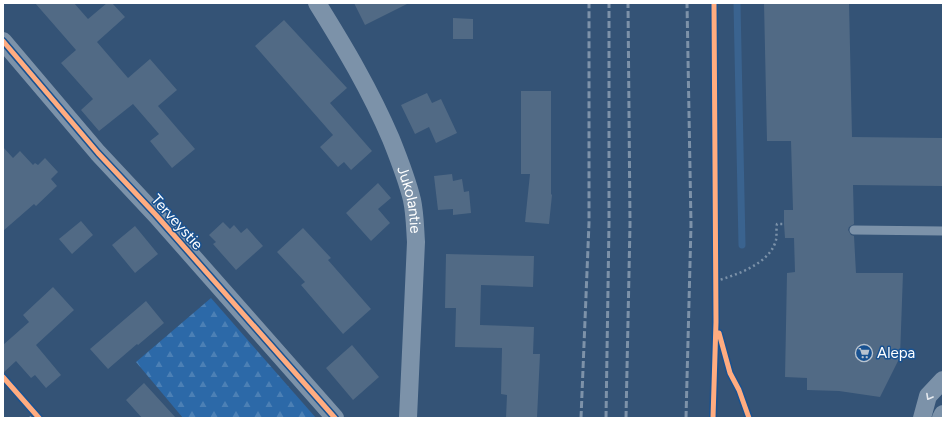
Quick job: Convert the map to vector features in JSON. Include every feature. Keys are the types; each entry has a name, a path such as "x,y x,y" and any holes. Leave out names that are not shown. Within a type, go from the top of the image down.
{"street":[{"name":"Jukolantie","path":"317,3 346,49 376,105 400,160 412,200 416,242 408,418"},
{"name":"Terveystie","path":"3,41 98,153 156,215 335,418"},
{"path":"922,418 928,396 943,380"},
{"path":"942,418 943,414"}],"lane":[{"path":"854,230 943,231"}],"path":[{"path":"716,281 753,267 769,253 776,241 776,224 784,224"},
{"path":"716,273 716,288"},
{"path":"31,408 39,418"},
{"path":"30,418 35,413"}],"green space":[{"path":"211,298 316,418 183,418 136,362"}],"building":[{"path":"35,3 74,3 88,19 107,3 112,3 125,17 97,42 128,78 150,59 177,90 158,106 195,149 172,168 150,141 159,134 133,104 99,131 81,110 93,99 61,63 76,50"},
{"path":"354,3 409,3 365,25"},
{"path":"764,3 849,3 852,137 943,138 943,186 853,185 854,224 849,227 848,230 851,235 854,236 856,273 903,273 900,357 880,397 839,391 807,390 807,378 785,377 787,273 795,272 794,238 785,238 784,224 784,210 793,210 791,141 767,141"},
{"path":"453,18 473,19 473,39 453,39"},
{"path":"284,20 347,88 330,103 372,151 351,170 344,162 338,167 320,147 333,135 255,46"},
{"path":"521,91 551,91 552,195 549,224 525,222 530,174 521,174"},
{"path":"427,93 432,103 441,99 457,133 436,143 429,127 415,134 401,105"},
{"path":"3,147 13,158 20,151 33,165 35,163 38,165 45,158 58,172 51,179 57,186 36,206 34,204 3,231"},
{"path":"452,174 453,181 462,179 464,192 469,191 471,213 453,215 453,209 438,210 434,176"},
{"path":"378,183 391,198 378,209 390,223 371,241 346,213"},
{"path":"81,221 93,235 72,254 59,239"},
{"path":"223,222 230,229 234,225 241,233 247,228 263,246 236,270 213,244 216,242 209,235"},
{"path":"135,226 158,254 135,273 112,245"},
{"path":"303,228 331,258 328,260 371,309 343,334 301,285 305,282 277,252"},
{"path":"446,254 534,256 533,287 481,285 480,325 534,327 533,354 540,354 537,418 506,418 507,395 501,394 502,348 455,347 456,308 445,308"},
{"path":"53,287 74,310 36,345 61,375 46,388 35,375 31,378 16,361 3,373 3,345 29,322 23,315"},
{"path":"146,301 164,323 108,369 90,349"},
{"path":"352,345 379,377 353,400 326,368"},
{"path":"144,383 176,418 142,418 126,400"}],"waterway":[{"path":"737,3 742,245"}],"railway":[{"path":"581,418 589,223 589,3"},
{"path":"606,418 609,223 609,3"},
{"path":"626,418 630,224 628,3"},
{"path":"686,418 691,225 687,3"}],"cycle path":[{"path":"713,418 716,322 714,3"},
{"path":"3,41 98,153 156,215 335,418"},
{"path":"719,333 730,373 739,390 749,418"},
{"path":"3,377 39,418"}],"place":[{"name":"Alepa","path":"864,353"}]}
